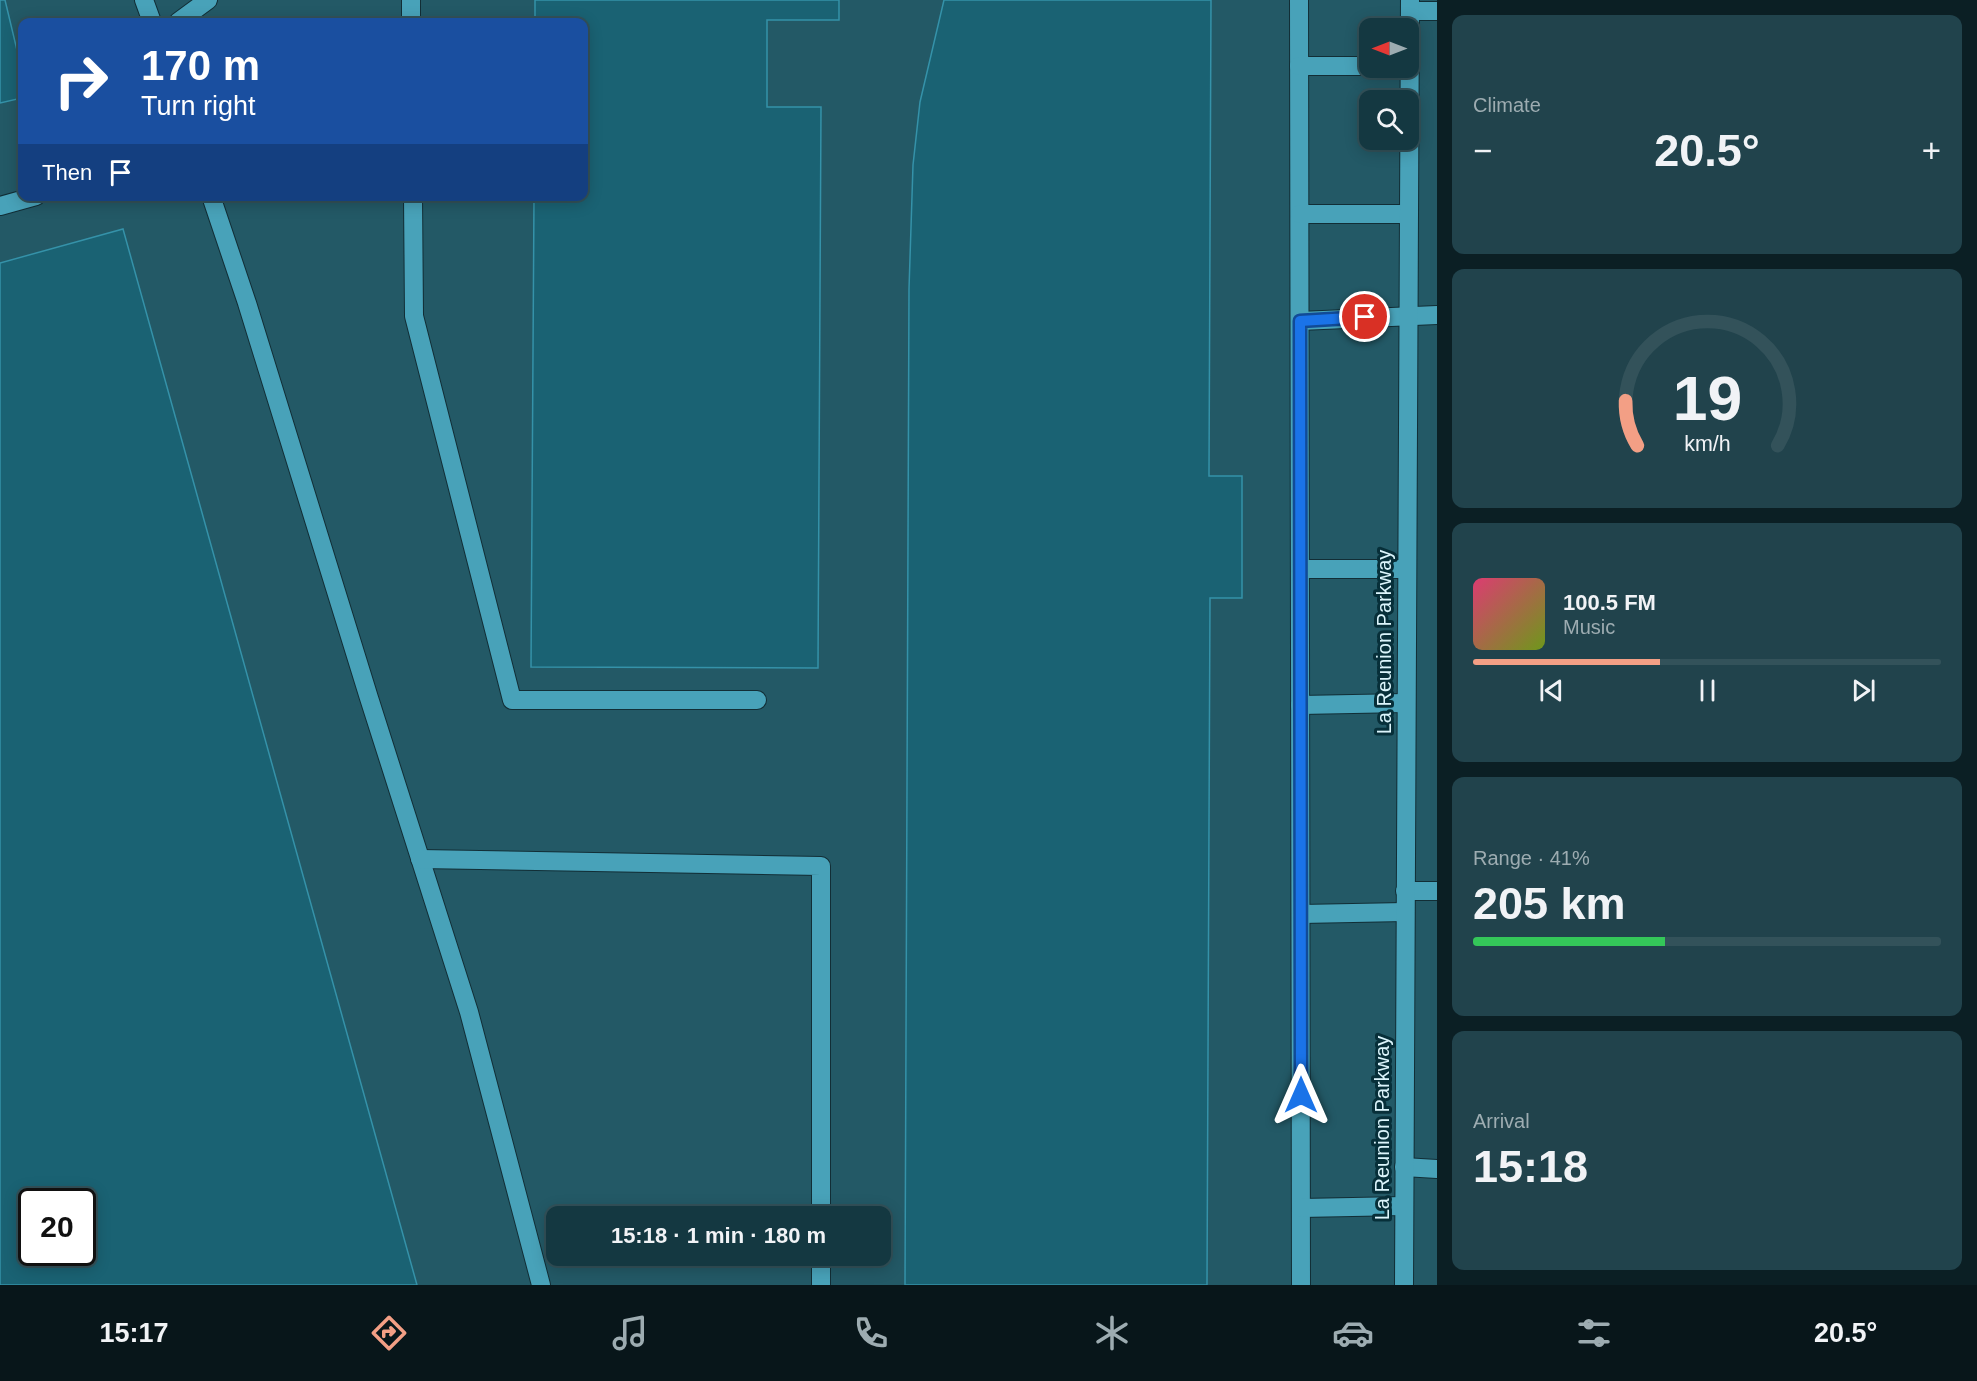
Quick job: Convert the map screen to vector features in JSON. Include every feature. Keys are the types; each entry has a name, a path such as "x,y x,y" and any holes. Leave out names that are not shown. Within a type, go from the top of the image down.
{"street":[{"path":"144,0 151,18"},
{"path":"183,18 208,0"},
{"path":"411,0 411,18"},
{"path":"1299,0 1301,1285"},
{"path":"1410,5 1437,11"},
{"path":"1299,66 1359,66"},
{"name":"La Reunion Parkway","path":"1404,1285 1409,78"},
{"path":"0,206 18,201"},
{"path":"213,201 247,303 469,1012 541,1285"},
{"path":"413,201 414,316 512,700 757,700"},
{"path":"1300,214 1409,214"},
{"path":"1300,321 1437,315"},
{"path":"1300,569 1407,569"},
{"path":"1300,705 1406,703"},
{"path":"420,859 821,866 821,1206"},
{"path":"1406,891 1437,891"},
{"path":"1301,914 1406,912"},
{"path":"1404,1167 1437,1169"},
{"path":"1301,1208 1404,1206"},
{"path":"820,1285 821,1266"}],"shaded area":[{"path":"0,0 1437,0 1437,1285 0,1285"}],"building":[{"path":"0,0 5,0 18,54 18,99 0,103"},
{"path":"535,0 839,0 839,20 767,20 767,107 821,107 818,668 531,667 534,201 588,201 588,18 535,18"},
{"path":"944,0 1211,0 1209,476 1242,476 1242,598 1210,598 1207,1285 905,1285 909,289 913,165 920,102"},
{"path":"123,229 417,1285 0,1285 0,263"}],"route":[{"path":"1301,1095 1300,321 1365,317"}]}
